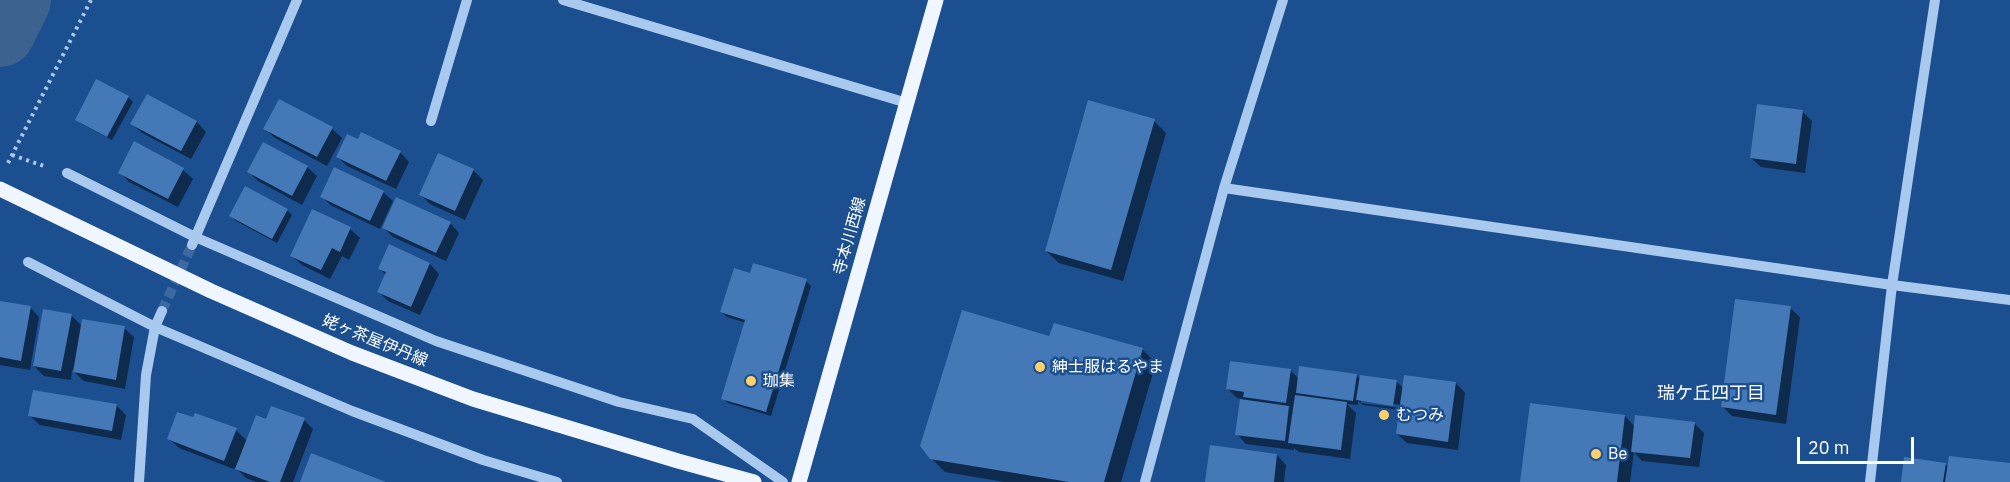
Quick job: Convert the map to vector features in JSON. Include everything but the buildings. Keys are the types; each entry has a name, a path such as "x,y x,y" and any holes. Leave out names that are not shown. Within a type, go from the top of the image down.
{"main road":[{"name":"寺本川西線","path":"799,482 936,0"},
{"name":"姥ヶ茶屋伊丹線","path":"0,189 211,291 352,353 473,399 754,482"}],"street":[{"path":"193,241 297,0"},
{"path":"431,121 467,0"},
{"path":"563,0 907,103"},
{"path":"1145,482 1224,188 1283,0"},
{"path":"1870,482 1892,285 1935,0"},
{"path":"67,173 193,241 436,341 619,402 693,418 783,482"},
{"path":"1224,188 2010,300"},
{"path":"28,262 155,327 352,411 483,460 557,482"},
{"path":"139,482 146,375 155,327 162,311"}],"path":[{"path":"4,172 91,0"},
{"path":"12,155 67,173"}],"waterway":[{"path":"0,32 16,0"}],"tunnel":[{"path":"162,311 192,245"}],"place":[{"name":"紳士服はるやま","path":"1040,367"},
{"name":"珈集","path":"751,381"},
{"name":"むつみ","path":"1384,415"},
{"name":"Be","path":"1596,454"}],"district":[{"name":"瑞ケ丘四丁目","path":"1711,394"}]}
